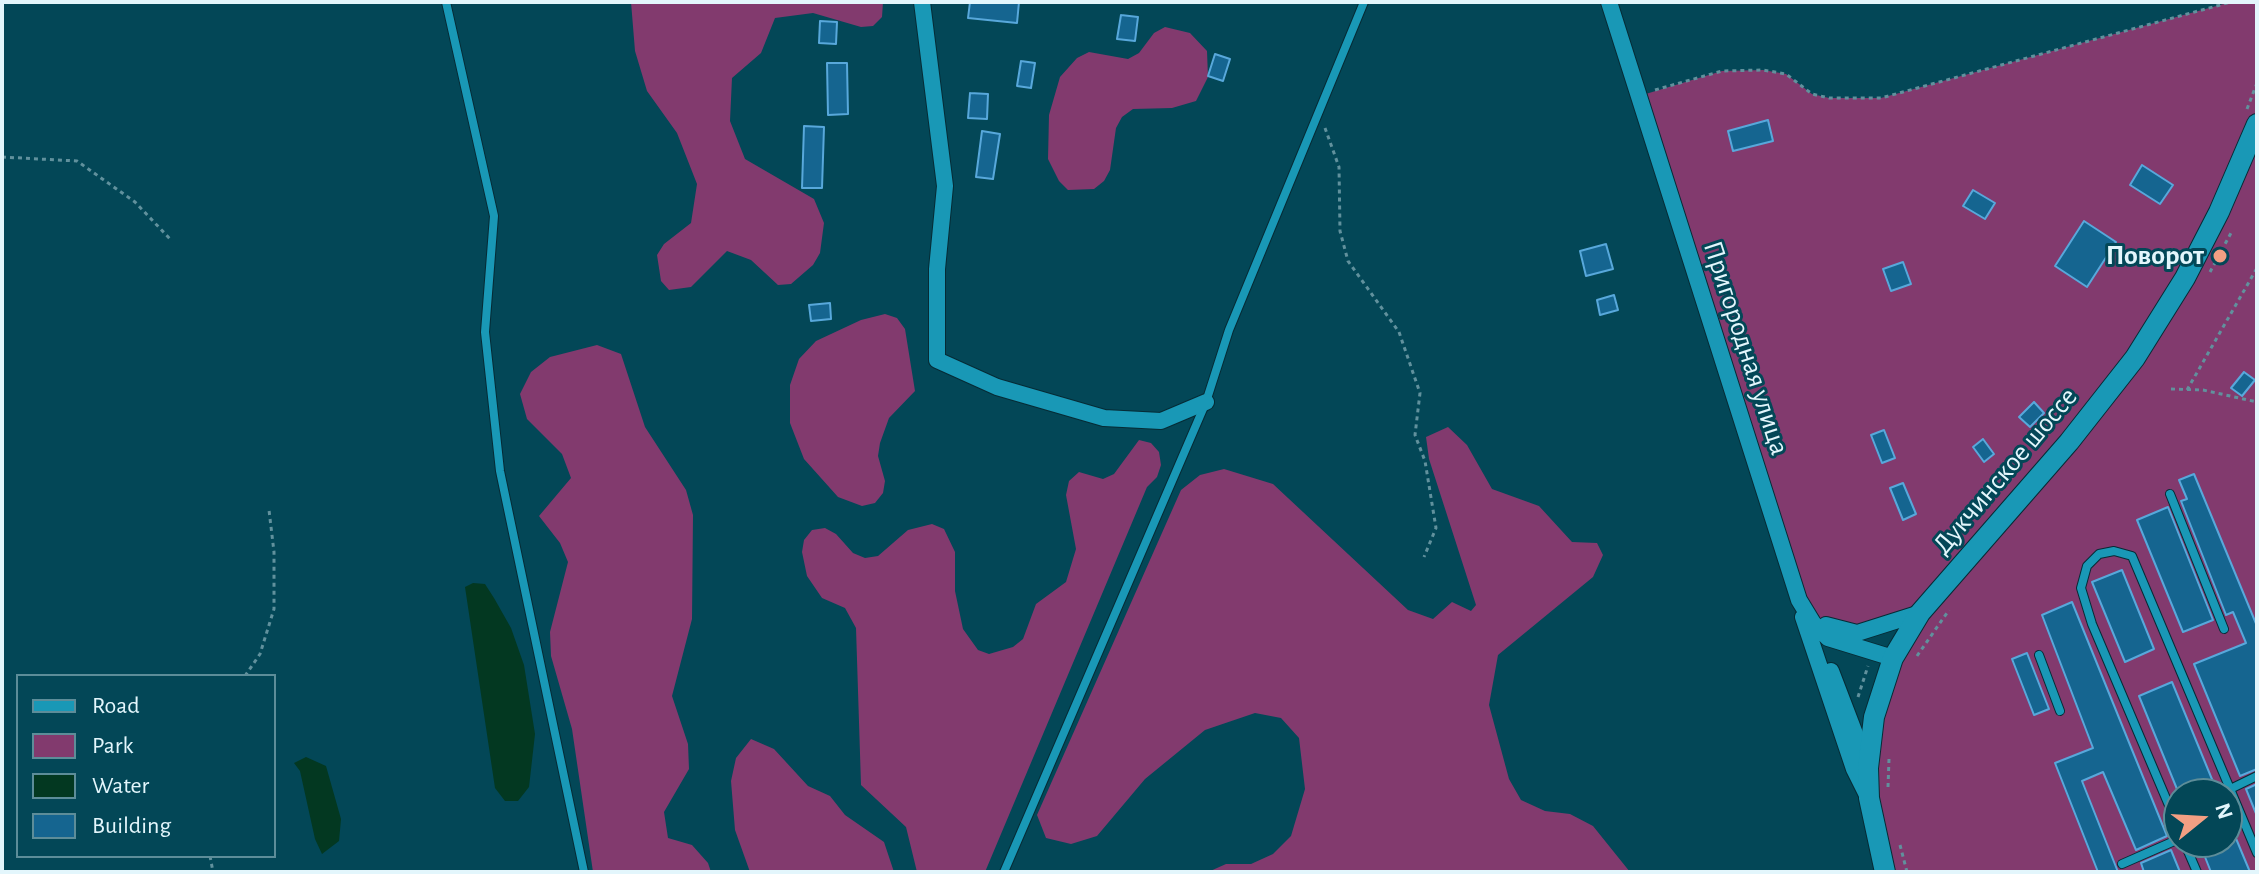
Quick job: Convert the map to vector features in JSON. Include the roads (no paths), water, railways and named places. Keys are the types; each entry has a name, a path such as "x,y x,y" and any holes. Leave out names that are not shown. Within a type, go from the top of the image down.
{"street":[{"path":"922,2 945,186 937,269 937,360 997,387 1104,418 1161,421 1206,402"},
{"name":"Пригородная улица","path":"1609,2 1799,600 1813,623 1828,638 1901,662"},
{"name":"Дукчинское шоссе","path":"1885,872 1879,797 1868,768 1874,717 1901,662 1920,613 2069,442 2135,358 2199,251 2257,124"},
{"path":"1799,600 1826,625 1845,633 1872,631 1920,613"},
{"path":"1799,600 1868,768"},
{"path":"1799,600 1854,769 1879,797"}],"lane":[{"path":"446,2 494,216 485,332 500,471 584,872"},
{"path":"1004,872 1206,402 1229,330 1364,2"},
{"path":"2170,494 2224,629"},
{"path":"2163,790 2092,624 2081,588 2087,566 2099,554 2114,551 2132,556 2226,778"},
{"path":"2039,655 2060,711"},
{"path":"2243,819 2257,853"},
{"path":"2122,864 2163,846"}],"water":[{"path":"473,583 485,584 494,598 511,628 524,665 535,734 529,787 518,801 505,801 495,788 465,587"},
{"path":"306,757 326,766 341,819 339,841 322,854 315,839 300,771 294,763"}],"place":[{"name":"Поворот","path":"2220,256"}]}
